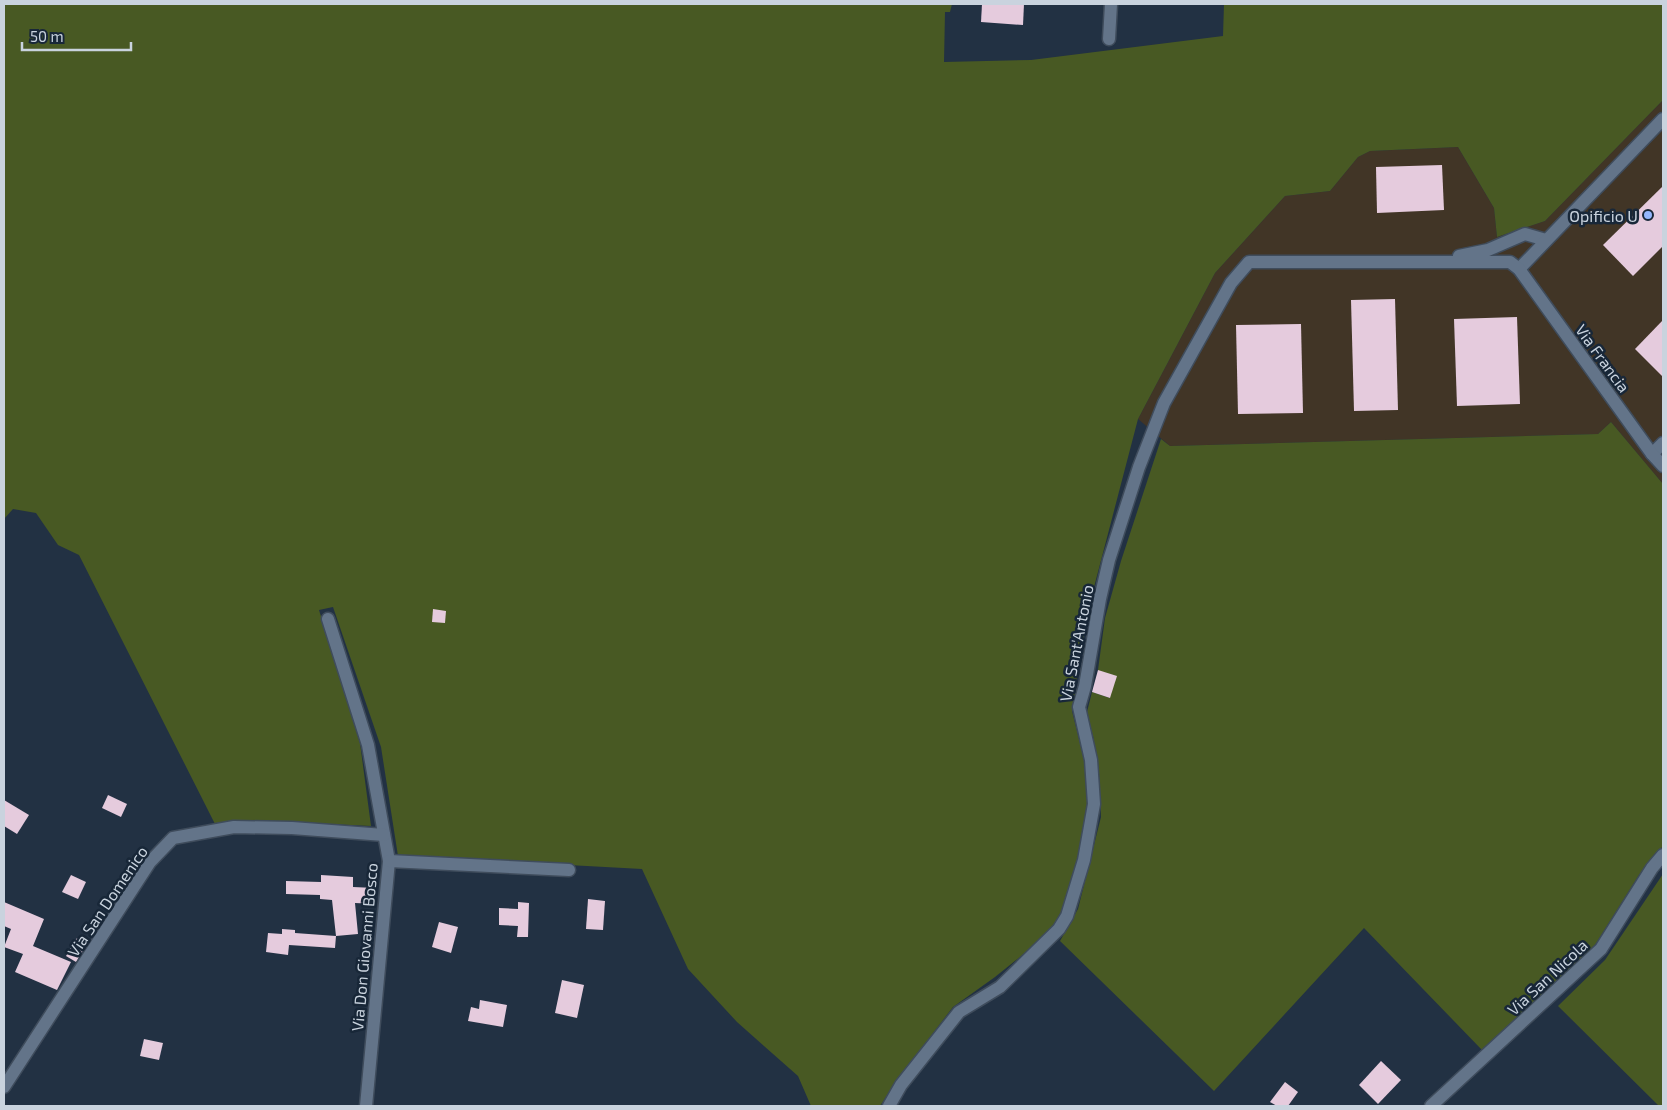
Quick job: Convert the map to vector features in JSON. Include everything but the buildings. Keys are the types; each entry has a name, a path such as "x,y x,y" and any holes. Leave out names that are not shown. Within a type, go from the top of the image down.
{"street":[{"path":"1109,39 1111,4"},
{"path":"1439,261 1514,265 1546,240 1663,119"},
{"path":"1439,261 1488,250 1525,234 1546,240"},
{"path":"1506,241 1514,265"},
{"name":"Via Sant'Antonio","path":"889,1106 901,1085 959,1012 1000,987 1059,929 1067,916 1084,860 1094,804 1091,760 1079,708 1086,686 1100,599 1109,560 1139,467 1164,403 1231,282 1249,262 1439,261"},
{"name":"Via Francia","path":"1514,265 1652,454 1663,466"},
{"path":"1652,454 1663,443"},
{"name":"Via Don Giovanni Bosco","path":"328,619 368,745 389,861 366,1106"},
{"name":"Via San Domenico","path":"4,1087 150,862 172,838 234,827 384,835"},
{"name":"Via San Nicola","path":"1431,1106 1601,949 1652,868 1663,855"},
{"path":"389,861 569,870"}],"shaded area":[{"path":"1663,100 1663,484 1611,422 1598,434 1170,446 1138,419 1215,273 1285,196 1330,191 1358,157 1370,151 1458,147 1494,208 1497,237 1545,221"}],"green space":[{"path":"4,4 952,4 950,12 945,12 944,62 1031,60 1223,36 1224,4 1663,4 1663,100 1545,221 1497,237 1494,208 1458,147 1370,151 1358,157 1330,191 1285,196 1215,273 1138,419 1087,614 1072,711 1087,771 1089,801 1070,898 1055,929 995,977 953,1007 898,1079 880,1106 811,1106 798,1076 737,1022 688,969 642,869 398,856 381,747 333,607 319,610 360,743 371,826 244,820 215,824 79,555 58,545 36,513 13,509 4,519"},
{"path":"1611,422 1663,484 1663,846 1639,875 1595,945 1482,1050 1364,928 1214,1091 1060,941 1078,909 1101,817 1099,772 1093,736 1086,716 1092,692 1110,698 1098,670 1105,618 1121,561 1161,439 1170,446 1598,434"},
{"path":"1663,874 1663,1106 1659,1106 1558,1006 1605,960"}],"place":[{"name":"Opificio U","path":"1648,215"}]}
